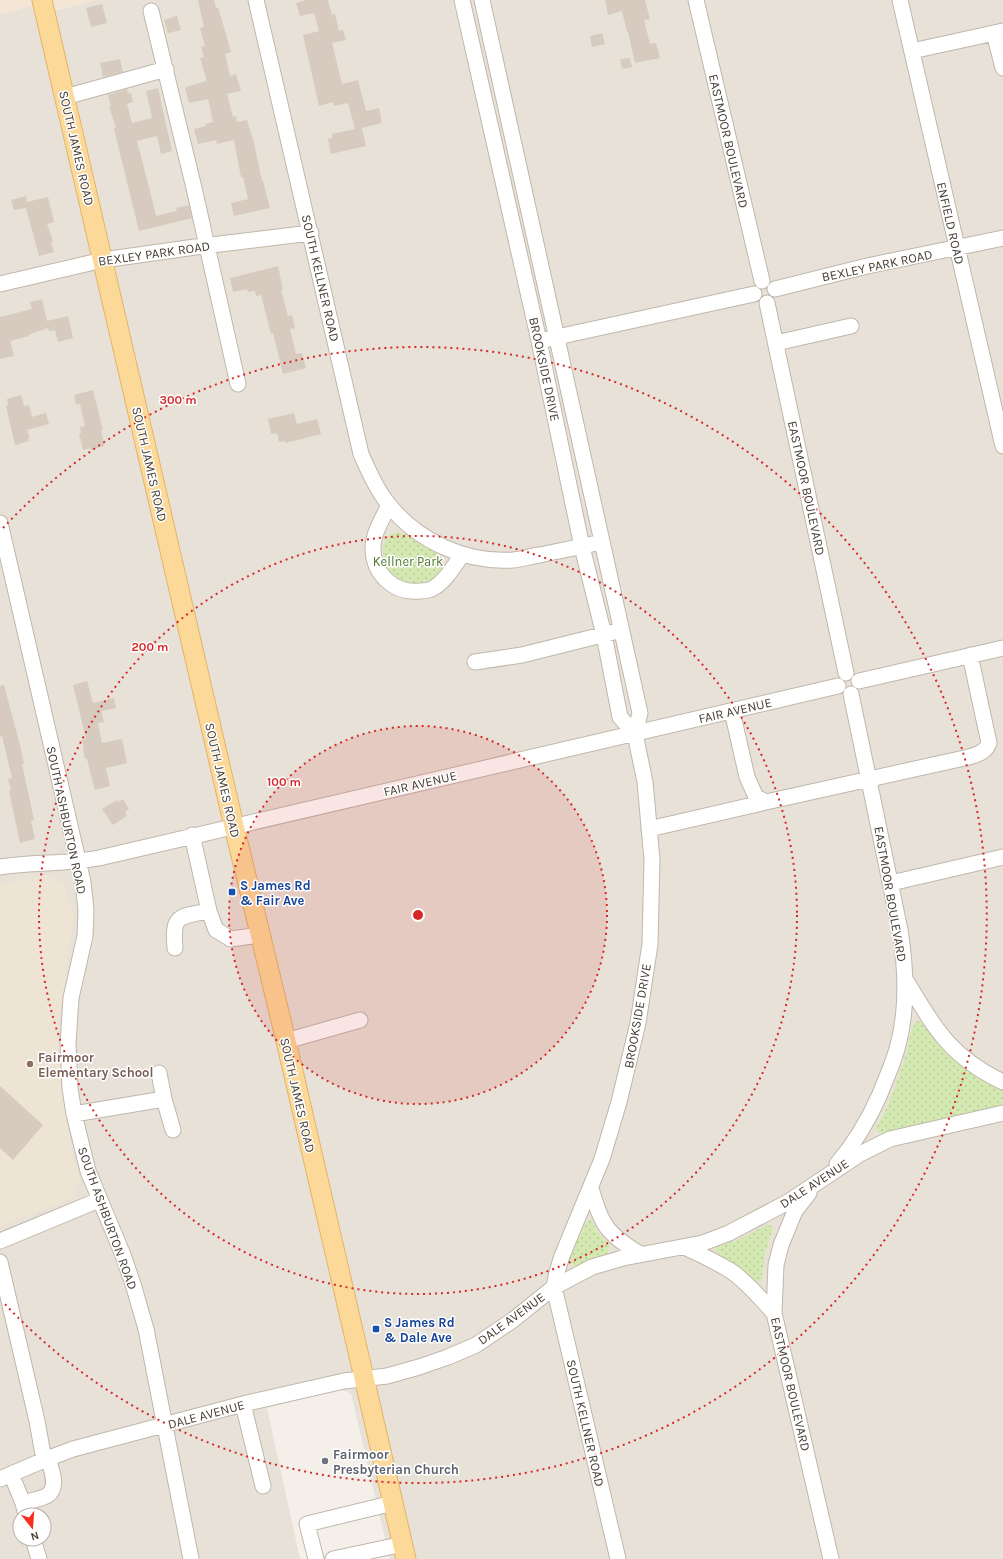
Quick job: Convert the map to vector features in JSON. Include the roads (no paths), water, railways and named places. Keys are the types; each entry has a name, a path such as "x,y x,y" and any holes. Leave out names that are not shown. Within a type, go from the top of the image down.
{"main road":[{"name":"SOUTH JAMES ROAD","path":"42,0 404,1551"}],"street":[{"name":"SOUTH KELLNER ROAD","path":"256,0 361,454 378,489 402,520 423,536 462,555 514,560 602,542"},
{"name":"BROOKSIDE DRIVE","path":"462,0 564,454 582,546 604,634 620,717 635,734"},
{"name":"EASTMOOR BOULEVARD","path":"696,0 762,281"},
{"name":"ENFIELD ROAD","path":"900,0 1003,446"},
{"path":"466,18 483,7"},
{"name":"BROOKSIDE DRIVE","path":"483,7 640,713 635,734 645,782 652,860 650,944 638,1023 619,1102 602,1159 562,1256 554,1287"},
{"path":"151,11 166,69 238,384"},
{"path":"912,51 998,32 1003,68"},
{"path":"65,97 166,69"},
{"path":"498,155 516,152"},
{"name":"BEXLEY PARK ROAD","path":"0,284 103,260 207,245 311,233"},
{"name":"BEXLEY PARK ROAD","path":"776,289 867,266 1003,238"},
{"path":"762,281 770,282 776,289 774,298 767,303 759,301 754,294 756,286 762,281"},
{"path":"539,341 754,294"},
{"name":"EASTMOOR BOULEVARD","path":"767,303 846,673"},
{"path":"776,343 851,326"},
{"path":"564,454 582,451"},
{"path":"389,505 375,535 373,547 375,563 381,575 397,588 414,592 434,587 450,571 462,555"},
{"name":"SOUTH ASHBURTON ROAD","path":"0,523 83,882 86,910 86,936 71,998 68,1043 70,1088 74,1114 88,1171 128,1269 146,1330 190,1559"},
{"path":"475,662 522,654 622,630"},
{"path":"859,681 1003,648"},
{"path":"649,829 980,754 987,749 989,743 970,655"},
{"path":"846,673 855,674 859,681 858,690 851,694 843,693 838,686 839,678 846,673"},
{"name":"FAIR AVENUE","path":"0,867 18,864 78,862 838,686"},
{"name":"EASTMOOR BOULEVARD","path":"831,1559 774,1313 776,1265 781,1245 796,1211 812,1188 838,1163 858,1136 874,1106 892,1066 902,1023 905,979 904,954 891,883 851,694"},
{"path":"732,711 747,777 756,797 766,802"},
{"path":"192,835 209,911 216,930 231,938 260,935"},
{"path":"891,883 1003,857"},
{"path":"175,948 175,923 181,917 209,911"},
{"path":"905,979 931,1022 957,1053 972,1065 1003,1082"},
{"path":"286,1041 360,1020"},
{"path":"159,1073 164,1099 173,1130"},
{"path":"74,1114 164,1099"},
{"name":"DALE AVENUE","path":"5,1477 73,1449 243,1404 344,1381 387,1376 448,1357 476,1345 513,1320 554,1287 592,1267 658,1250 703,1243 735,1230 788,1202 860,1154 890,1139 1003,1113"},
{"path":"591,1188 598,1212 608,1230 620,1242 640,1254"},
{"path":"0,1241 99,1200"},
{"path":"684,1247 706,1257 732,1272 756,1293 774,1313"},
{"path":"0,1262 46,1459 53,1477 52,1487 48,1495 28,1507"},
{"name":"SOUTH KELLNER ROAD","path":"554,1287 618,1559"},
{"path":"243,1404 263,1486"},
{"path":"5,1477 24,1507"},
{"path":"316,1559 307,1524 393,1503"},
{"path":"35,1547 39,1559"},
{"path":"333,1559 404,1551"}],"place":[{"name":"S James Rd & Fair Ave","path":"232,892"},
{"name":"Fairmoor Elementary School","path":"30,1064"},
{"name":"S James Rd & Dale Ave","path":"376,1329"},
{"name":"Fairmoor Presbyterian Church","path":"325,1461"}],"park label":[{"name":"Kellner Park","path":"408,561"}]}
